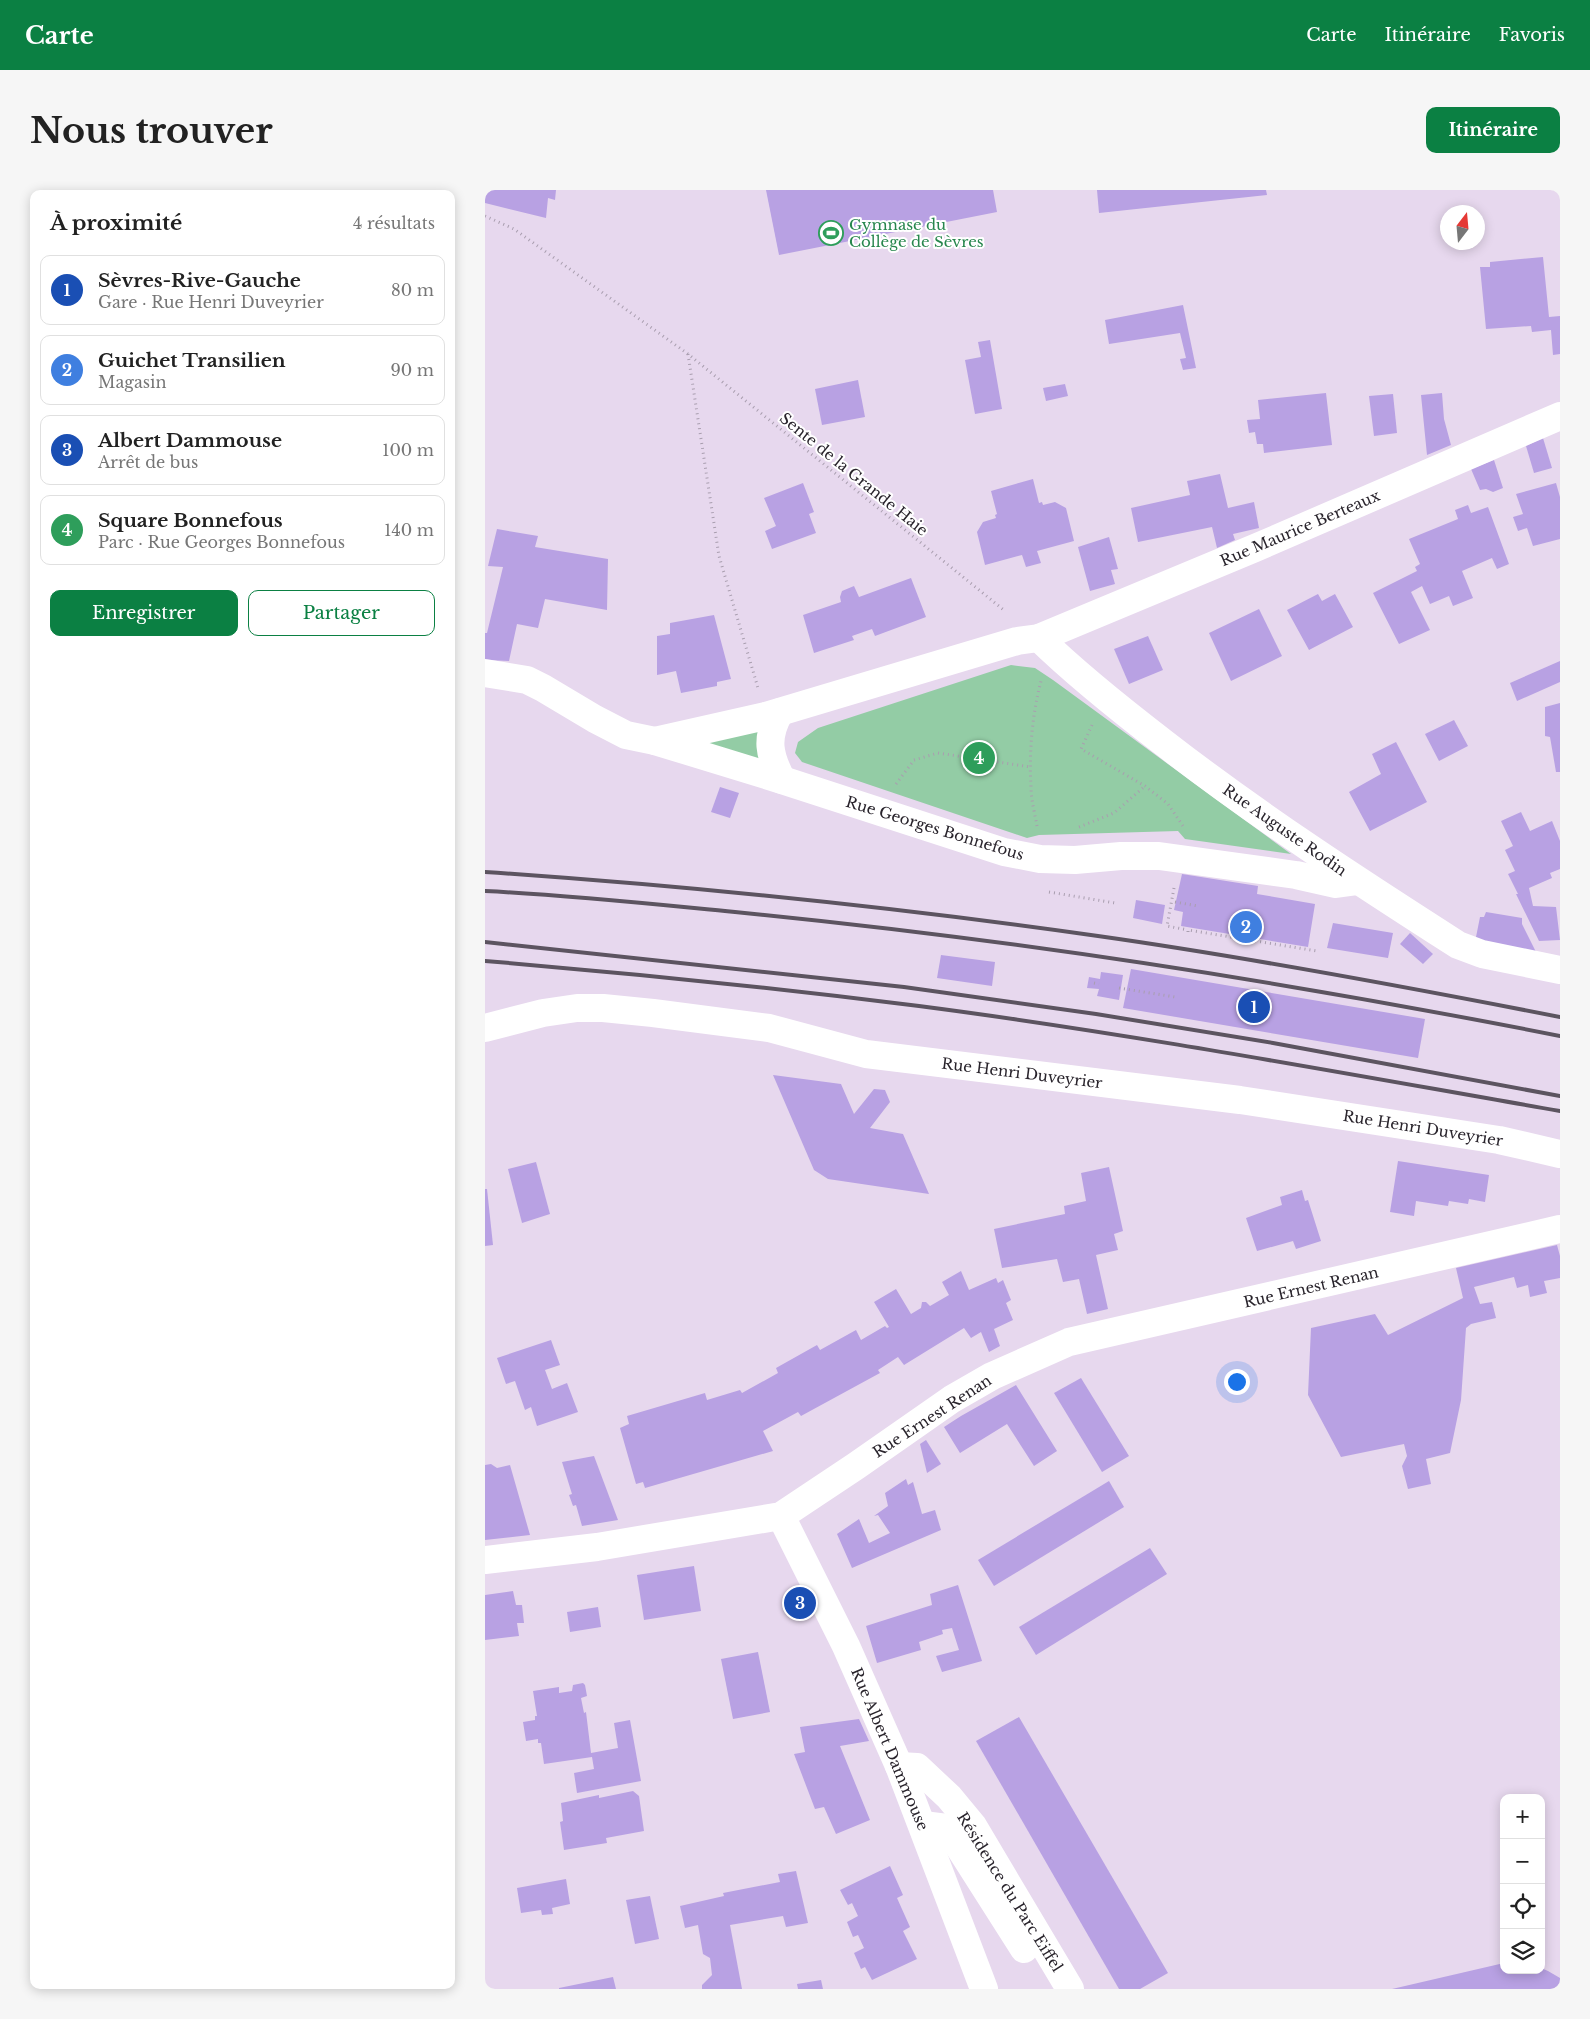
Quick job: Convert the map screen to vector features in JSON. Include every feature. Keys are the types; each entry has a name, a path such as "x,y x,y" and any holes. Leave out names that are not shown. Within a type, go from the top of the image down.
{"street":[{"name":"Rue Maurice Berteaux","path":"1039,638 1255,548 1560,416"},
{"name":"Rue Georges Bonnefous","path":"655,741 773,714 1017,641 1039,638"},
{"name":"Rue Auguste Rodin","path":"1039,638 1104,697 1188,762 1358,881 1458,945 1482,954 1560,970"},
{"name":"Rue Georges Bonnefous","path":"485,673 527,680 626,735 655,741 781,780 1004,852 1040,859 1075,860 1121,856 1159,856 1295,875 1336,884 1358,881"},
{"path":"773,714 773,725 769,741 772,762 781,780"},
{"name":"Rue Henri Duveyrier","path":"485,1028 543,1013 577,1008 603,1008 769,1028 866,1054 1240,1100 1499,1140 1560,1154"},
{"name":"Rue Ernest Renan","path":"485,1560 597,1547 781,1516 952,1399 992,1376 1069,1342 1560,1229"},
{"name":"Rue Albert Dammouse","path":"781,1516 846,1646 899,1766 923,1825 980,1988"},
{"name":"Résidence du Parc Eiffel","path":"899,1766 917,1767 949,1797 973,1826 1070,1989"},
{"name":"Résidence du Parc Eiffel","path":"923,1825 947,1828 1007,1920 1048,1989"}],"path":[{"name":"Sente de la Grande Haie","path":"485,216 514,229 688,354 1007,612"},
{"path":"688,354 719,556 773,714"},
{"path":"1039,689 1035,709 1031,767 1031,789 1039,835"},
{"path":"1094,721 1081,749 1145,786 1168,804 1191,837 1194,861 1192,872 1181,870 1175,876 1167,926 1188,931 1222,934 1317,950 1317,953"},
{"path":"876,810 914,760 938,753 1031,767"},
{"path":"1113,813 1145,786"},
{"path":"1043,892 1115,903"},
{"path":"1175,902 1198,906"},
{"path":"1094,983 1099,984"},
{"path":"1119,988 1175,997"}],"green space":[{"path":"1011,665 1035,668 1053,680 1291,854 1185,839 1178,831 1039,835 1027,838 802,762 795,753 798,742 818,728"},
{"path":"762,729 762,762 700,742"}],"building":[{"path":"485,190 556,190 555,200 548,198 546,218 485,203"},
{"name":"Gymnase du Collège de Sèvres","path":"766,190 993,190 997,212 779,255"},
{"path":"1097,190 1266,190 1267,195 1099,213"},
{"path":"1543,257 1549,317 1560,316 1560,354 1553,355 1551,330 1532,332 1531,326 1486,329 1480,267 1490,267 1490,262"},
{"path":"1183,305 1196,368 1183,370 1180,359 1186,358 1180,333 1109,344 1105,320"},
{"path":"990,340 1002,409 975,414 965,360 981,357 978,342"},
{"path":"858,380 865,417 822,425 815,389"},
{"path":"1065,384 1068,396 1046,401 1043,388"},
{"path":"1326,393 1332,445 1264,453 1263,444 1257,444 1255,432 1249,433 1247,420 1260,419 1258,400"},
{"path":"1442,393 1444,419 1451,445 1427,455 1421,395"},
{"path":"1393,394 1397,433 1374,436 1369,396"},
{"path":"1543,438 1552,468 1534,473 1526,446"},
{"path":"1494,460 1503,488 1493,492 1486,489 1480,490 1471,469"},
{"path":"1220,474 1228,508 1254,502 1259,528 1233,534 1235,540 1217,548 1212,527 1138,542 1131,508 1190,495 1187,481"},
{"path":"1033,479 1039,503 1042,502 1043,505 1055,502 1066,508 1074,541 1037,551 1041,563 1026,567 1022,555 985,565 977,532 983,522 996,518 995,515 997,514 991,491"},
{"path":"803,483 814,512 809,514 816,533 772,549 765,531 776,526 764,498"},
{"path":"1556,483 1560,497 1560,539 1533,546 1527,528 1518,531 1513,517 1523,514 1516,494"},
{"path":"1468,505 1471,513 1488,507 1509,564 1497,569 1492,558 1462,571 1473,598 1453,606 1449,596 1430,604 1422,586 1411,592 1430,630 1399,644 1373,593 1417,571 1415,567 1420,564 1409,539 1458,519 1455,510"},
{"path":"497,529 538,536 535,547 608,559 607,610 545,599 538,628 517,624 509,661 485,660 485,633 487,633 503,567 488,566"},
{"path":"1109,537 1118,569 1111,570 1115,584 1090,591 1078,547"},
{"path":"911,578 926,617 875,636 872,629 852,636 854,640 814,653 803,615 841,602 842,591 854,586 859,597"},
{"path":"1318,594 1322,601 1335,594 1353,627 1309,650 1287,610"},
{"path":"1259,609 1282,656 1231,681 1209,633"},
{"path":"714,615 731,679 717,682 717,686 681,693 676,671 657,675 657,636 670,634 670,623"},
{"path":"1148,636 1163,670 1129,684 1114,649"},
{"path":"1560,661 1560,682 1517,701 1510,683"},
{"path":"1560,703 1560,772 1556,772 1550,737 1545,736 1545,707"},
{"path":"1454,720 1468,746 1439,761 1425,734"},
{"path":"1396,742 1427,802 1370,831 1349,792 1381,774 1372,754"},
{"path":"720,787 739,793 730,818 711,812"},
{"path":"1521,812 1530,831 1552,821 1560,841 1560,869 1550,873 1552,878 1529,888 1533,906 1556,907 1560,940 1539,941 1508,874 1515,871 1505,850 1513,846 1501,821"},
{"path":"1182,874 1258,886 1257,894 1315,904 1308,947 1181,926 1183,912 1174,910"},
{"path":"1136,900 1165,905 1162,924 1133,918"},
{"path":"1486,912 1522,918 1522,924 1538,956 1475,942 1480,917 1484,917"},
{"path":"1333,923 1393,933 1388,958 1327,948"},
{"path":"1410,933 1433,954 1423,964 1400,944"},
{"path":"941,955 995,962 992,986 937,978"},
{"path":"1131,969 1425,1019 1418,1058 1123,1008"},
{"path":"1101,972 1123,975 1119,1000 1097,996 1099,989 1087,988 1089,977 1100,979"},
{"path":"773,1075 841,1084 854,1114 874,1089 885,1090 890,1102 870,1128 903,1134 929,1194 828,1179 814,1170"},
{"path":"1398,1161 1489,1175 1485,1202 1469,1199 1468,1204 1449,1201 1448,1206 1416,1201 1414,1216 1390,1212"},
{"path":"536,1162 550,1214 522,1223 508,1169"},
{"path":"1109,1167 1123,1231 1114,1234 1118,1250 1096,1255 1108,1309 1087,1314 1079,1279 1063,1282 1057,1259 1002,1268 994,1229 1065,1214 1064,1206 1086,1201 1081,1173"},
{"path":"485,1189 487,1189 493,1245 485,1246"},
{"path":"1302,1190 1305,1201 1308,1200 1321,1241 1296,1249 1293,1241 1257,1251 1246,1218 1282,1205 1280,1197"},
{"path":"1557,1245 1560,1256 1560,1278 1544,1281 1547,1293 1530,1297 1528,1285 1517,1288 1514,1277 1474,1287 1480,1304 1492,1302 1496,1318 1471,1324 1466,1328 1461,1400 1450,1453 1426,1459 1431,1484 1408,1489 1402,1466 1407,1456 1404,1444 1341,1457 1308,1395 1311,1328 1375,1314 1388,1335 1463,1298 1456,1268"},
{"path":"961,1271 969,1290 996,1278 998,1283 1003,1280 1011,1300 1006,1303 1013,1320 994,1329 1000,1346 989,1352 981,1332 971,1338 964,1328 904,1365 898,1357 878,1370 880,1373 801,1416 798,1412 763,1431 773,1451 645,1488 643,1482 636,1484 620,1428 629,1424 627,1416 705,1393 707,1400 740,1390 742,1393 778,1373 776,1368 817,1345 820,1350 856,1330 861,1340 885,1326 889,1327 874,1302 896,1289 911,1314 921,1308 922,1302 926,1302 930,1306 949,1295 942,1282"},
{"path":"551,1340 560,1365 545,1370 552,1389 567,1383 578,1412 537,1426 531,1407 525,1410 515,1381 506,1384 497,1358"},
{"path":"1081,1378 1129,1456 1102,1472 1054,1393"},
{"path":"1016,1385 1057,1451 1034,1466 1007,1424 960,1453 944,1427"},
{"path":"926,1440 941,1464 927,1473 920,1444"},
{"path":"594,1456 618,1520 582,1526 576,1505 573,1506 569,1495 572,1494 562,1462"},
{"path":"491,1464 497,1468 510,1465 530,1535 485,1540 485,1465"},
{"path":"906,1479 908,1485 913,1482 922,1514 935,1510 941,1530 852,1568 837,1534 859,1519 869,1543 890,1533 878,1515 874,1516 888,1506 885,1493"},
{"path":"1109,1481 1124,1507 994,1586 978,1560"},
{"path":"1150,1548 1167,1574 1036,1655 1019,1627"},
{"path":"694,1566 701,1611 644,1620 637,1575"},
{"path":"958,1585 982,1661 942,1672 936,1656 959,1650 952,1628 942,1630 943,1634 919,1642 921,1650 877,1663 866,1626 932,1605 930,1594"},
{"path":"513,1591 516,1605 522,1605 524,1623 517,1623 519,1636 485,1640 485,1595"},
{"path":"598,1607 601,1627 570,1632 567,1612"},
{"path":"758,1652 770,1712 733,1719 721,1659"},
{"path":"583,1683 587,1696 581,1698 584,1713 586,1712 591,1753 618,1748 614,1723 630,1720 641,1781 577,1793 574,1773 594,1769 592,1757 544,1764 541,1743 538,1743 538,1739 526,1741 523,1722 535,1720 535,1716 537,1716 533,1691 559,1687 559,1693 572,1691 573,1685"},
{"path":"1019,1717 1168,1973 1140,1989 1119,1989 976,1741"},
{"path":"859,1719 869,1741 840,1746 870,1820 836,1834 824,1807 815,1809 794,1754 805,1752 800,1727"},
{"path":"633,1791 639,1796 644,1831 606,1838 607,1843 564,1850 560,1822 563,1821 561,1803 599,1795 599,1798"},
{"path":"890,1866 903,1895 897,1898 910,1927 903,1931 917,1959 872,1980 865,1967 861,1969 854,1953 864,1948 858,1935 853,1937 847,1922 858,1916 852,1903 848,1905 840,1890"},
{"path":"796,1871 808,1923 786,1927 783,1916 730,1925 742,1989 702,1989 702,1985 712,1975 710,1958 703,1954 698,1925 685,1928 680,1906 724,1896 723,1893 780,1882 778,1874"},
{"path":"566,1879 570,1904 552,1908 553,1914 542,1915 541,1910 521,1913 517,1888"},
{"path":"650,1896 659,1939 635,1944 626,1900"},
{"path":"1500,1964 1500,1974 1545,1974 1545,1970 1560,1978 1560,1989 1392,1989"},
{"path":"613,1977 616,1989 559,1989 559,1988"},
{"path":"821,1980 823,1989 798,1989 797,1984"}],"railway":[{"path":"485,872 792,898 1021,925 1272,963 1560,1017"},
{"path":"485,891 579,897 735,912 942,935 1046,949 1252,980 1560,1036"},
{"path":"485,942 904,987 1096,1014 1273,1043 1560,1096"},
{"path":"485,961 757,987 1000,1017 1240,1055 1560,1111"}],"place":[{"name":"Gymnase du Collège de Sèvres","path":"831,233"},
{"name":"Square Bonnefous","path":"979,758"},
{"name":"Guichet Transilien","path":"1246,927"},
{"name":"Sèvres-Rive-Gauche","path":"1254,1007"},
{"name":"Albert Dammouse","path":"800,1603"}]}
